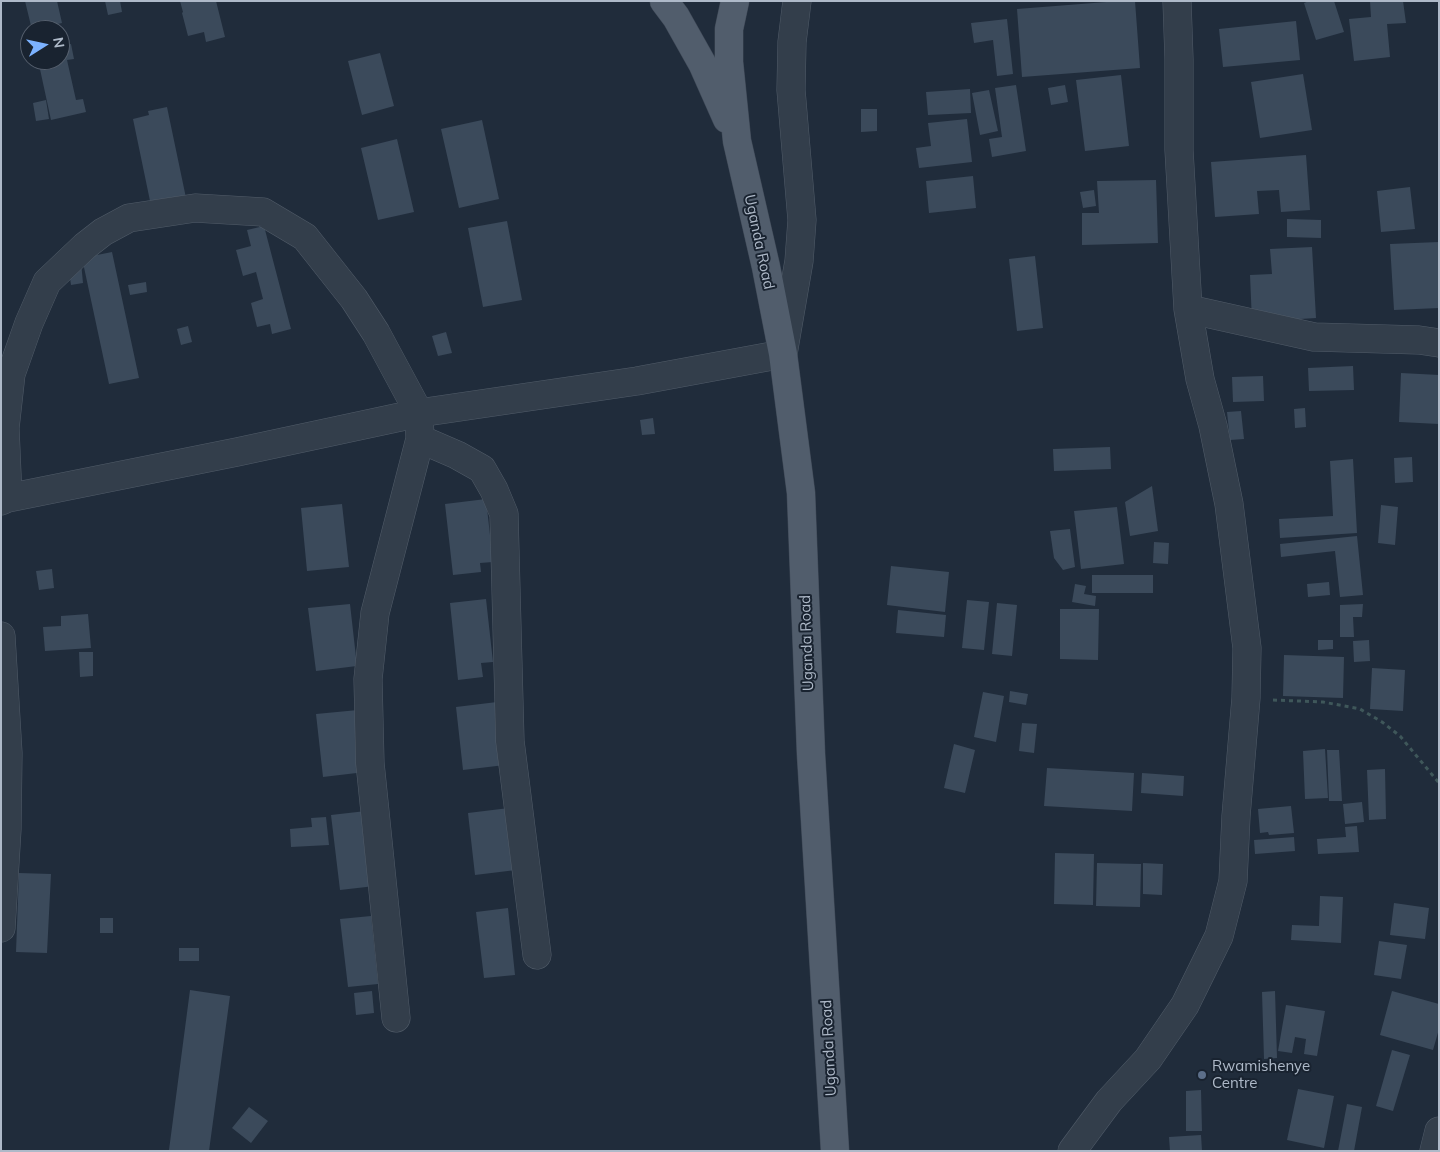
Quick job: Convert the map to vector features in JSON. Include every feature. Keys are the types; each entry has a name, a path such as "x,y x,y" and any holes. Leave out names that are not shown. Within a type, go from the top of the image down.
{"main road":[{"name":"Uganda Road","path":"664,1 703,65 737,141"},
{"name":"Uganda Road","path":"735,1 729,29 729,62 737,141 766,267 783,354 801,493 811,754 835,1151"}],"street":[{"path":"537,955 510,741 504,514 494,490 482,469 456,455 420,426 376,333 358,306 304,237 263,212 195,208 129,218 103,232 85,246 47,282 29,323 12,374 5,428 4,499 228,454 420,426 637,381 783,354 800,261 802,220 791,90 792,42 797,1"},
{"path":"1072,1151 1109,1101 1148,1059 1185,1005 1219,936 1233,881 1236,816 1246,698 1247,648 1229,504 1213,426 1200,379 1188,309 1179,150 1180,59 1178,1"},
{"path":"1188,309 1314,337 1418,340 1439,343"},
{"path":"396,1018 370,763 368,679 376,613 420,426"},
{"path":"1,636 8,753 7,829 1,928"},
{"path":"1434,1151 1439,1130"}],"path":[{"path":"1246,698 1323,702 1360,708 1400,736 1439,783"}],"building":[{"path":"25,1 57,1 61,20 30,20"},
{"path":"105,1 120,1 122,12 108,15"},
{"path":"180,1 216,1 225,37 206,42 204,32 188,36"},
{"path":"1135,1 1140,68 1022,77 1017,9"},
{"path":"1309,1 1334,1 1344,32 1316,40 1304,3"},
{"path":"1370,1 1403,1 1406,23 1387,24 1390,57 1354,61 1349,19 1371,17"},
{"path":"1007,19 1013,74 997,76 993,40 974,43 971,23"},
{"path":"1296,21 1300,60 1223,67 1219,29"},
{"path":"70,44 74,59 70,60"},
{"path":"380,53 394,106 362,115 348,61"},
{"path":"40,70 69,70 76,100 83,99 86,112 51,120"},
{"path":"1303,74 1312,130 1260,138 1251,82"},
{"path":"1121,75 1129,146 1085,151 1076,80"},
{"path":"1016,85 1026,151 992,157 989,139 1002,137 995,88"},
{"path":"1065,85 1068,102 1051,105 1048,88"},
{"path":"970,89 971,113 928,115 926,92"},
{"path":"989,90 998,131 980,135 972,93"},
{"path":"46,100 49,119 36,121 33,103"},
{"path":"167,107 190,217 155,225 133,119 149,115 148,111"},
{"path":"861,109 877,109 877,131 861,132"},
{"path":"967,119 972,162 919,168 916,148 931,146 928,123"},
{"path":"482,120 499,199 459,208 441,129"},
{"path":"397,139 414,212 378,220 361,148"},
{"path":"1306,155 1310,210 1281,212 1279,190 1257,191 1259,214 1215,217 1211,162"},
{"path":"973,176 976,208 929,213 926,181"},
{"path":"1156,180 1158,243 1082,245 1082,213 1099,213 1097,181"},
{"path":"1410,187 1415,229 1381,232 1377,191"},
{"path":"1094,190 1096,206 1083,208 1080,192"},
{"path":"1287,219 1321,220 1321,238 1287,237"},
{"path":"507,221 522,300 483,307 468,228"},
{"path":"264,226 291,329 272,334 270,324 257,327 251,303 263,299 256,272 243,276 236,250 251,246 247,230"},
{"path":"1439,242 1439,308 1394,310 1390,244"},
{"path":"1312,247 1316,318 1252,322 1250,275 1272,274 1270,249"},
{"path":"112,252 139,378 109,384 82,258"},
{"path":"1035,256 1043,328 1017,331 1009,259"},
{"path":"81,262 83,283 71,285 68,264"},
{"path":"146,282 147,292 130,295 128,285"},
{"path":"188,326 192,342 181,345 177,329"},
{"path":"446,332 452,353 438,356 432,336"},
{"path":"1353,366 1354,390 1309,391 1308,368"},
{"path":"1401,373 1439,375 1439,424 1399,422"},
{"path":"1263,376 1264,401 1233,402 1232,377"},
{"path":"1305,408 1306,427 1295,428 1294,409"},
{"path":"1241,411 1244,439 1230,440 1227,412"},
{"path":"653,418 655,434 642,435 640,420"},
{"path":"1110,447 1111,469 1054,471 1053,449"},
{"path":"1412,457 1413,482 1395,483 1394,458"},
{"path":"1353,459 1357,533 1280,538 1279,519 1333,516 1330,461"},
{"path":"1152,486 1158,531 1130,536 1125,502"},
{"path":"486,499 493,562 480,563 481,572 453,575 445,504"},
{"path":"342,504 349,567 307,571 301,508"},
{"path":"1381,505 1398,507 1395,545 1378,543"},
{"path":"1117,507 1124,564 1081,569 1074,511"},
{"path":"1070,529 1075,567 1063,570 1054,558 1050,531"},
{"path":"1357,536 1363,595 1340,597 1335,551 1281,557 1280,544"},
{"path":"1154,542 1169,543 1168,564 1153,563"},
{"path":"891,566 949,572 945,612 887,605"},
{"path":"52,569 54,588 39,590 36,571"},
{"path":"1092,575 1153,575 1153,593 1092,593"},
{"path":"1329,582 1330,595 1308,597 1307,584"},
{"path":"1075,584 1086,586 1084,594 1096,596 1095,606 1072,602"},
{"path":"486,599 493,662 481,663 483,677 458,680 450,603"},
{"path":"967,600 989,602 984,650 962,648"},
{"path":"997,603 1017,605 1012,656 992,654"},
{"path":"350,604 357,666 316,671 308,608"},
{"path":"1363,604 1362,617 1353,617 1354,637 1340,637 1340,605"},
{"path":"1060,609 1099,609 1098,660 1060,659"},
{"path":"898,610 946,615 944,637 896,633"},
{"path":"88,614 91,648 45,651 43,627 61,626 61,616"},
{"path":"1318,640 1333,640 1333,649 1318,650"},
{"path":"1369,640 1370,661 1354,662 1353,641"},
{"path":"79,652 93,652 93,676 80,677"},
{"path":"1284,655 1344,657 1343,698 1283,696"},
{"path":"1372,668 1405,670 1403,711 1370,709"},
{"path":"1010,691 1028,694 1026,705 1009,702"},
{"path":"983,692 1004,696 996,742 974,737"},
{"path":"497,702 505,765 463,770 456,707"},
{"path":"358,710 365,772 323,777 316,714"},
{"path":"1022,723 1037,724 1034,753 1019,751"},
{"path":"954,744 975,750 965,793 944,788"},
{"path":"1325,749 1328,798 1305,799 1303,751"},
{"path":"1327,750 1339,750 1342,801 1329,801"},
{"path":"1047,768 1134,773 1132,811 1044,806"},
{"path":"1385,769 1386,819 1369,820 1367,770"},
{"path":"1142,773 1184,776 1183,796 1141,793"},
{"path":"1362,802 1364,822 1345,824 1343,804"},
{"path":"1291,806 1294,833 1269,835 1268,832 1260,833 1258,809"},
{"path":"509,808 516,870 475,875 468,813"},
{"path":"366,811 375,886 340,890 331,815"},
{"path":"326,817 329,845 291,847 290,829 312,827 311,818"},
{"path":"1357,826 1359,852 1318,854 1317,839 1346,837 1345,827"},
{"path":"1294,837 1295,851 1255,854 1254,840"},
{"path":"1055,853 1094,854 1093,905 1054,904"},
{"path":"1097,863 1141,864 1140,907 1096,906"},
{"path":"1143,863 1163,864 1162,895 1143,894"},
{"path":"19,873 51,874 47,953 16,952"},
{"path":"1320,896 1343,897 1341,943 1291,940 1292,925 1319,926"},
{"path":"1394,903 1429,908 1425,939 1390,935"},
{"path":"508,908 515,975 484,978 476,912"},
{"path":"371,916 378,984 348,987 340,919"},
{"path":"100,918 113,918 113,933 100,933"},
{"path":"1379,941 1407,945 1401,979 1374,975"},
{"path":"179,948 199,948 199,961 179,961"},
{"path":"190,990 230,996 209,1151 169,1150"},
{"path":"372,991 374,1013 356,1015 354,993"},
{"path":"1275,991 1277,1058 1264,1059 1262,992"},
{"path":"1392,991 1439,1004 1439,1029 1433,1050 1380,1035"},
{"path":"1286,1005 1325,1011 1317,1056 1304,1054 1306,1039 1295,1037 1292,1053 1278,1051"},
{"path":"1392,1050 1410,1055 1393,1111 1376,1106"},
{"path":"1298,1089 1334,1096 1324,1148 1287,1140"},
{"path":"1201,1090 1202,1131 1186,1131 1186,1091"},
{"path":"1347,1104 1362,1107 1354,1151 1338,1151"},
{"path":"249,1107 268,1121 251,1143 232,1128"},
{"path":"1201,1135 1202,1151 1170,1151 1169,1137"}],"place":[{"name":"Rwamishenye Centre","path":"1202,1075"}]}
